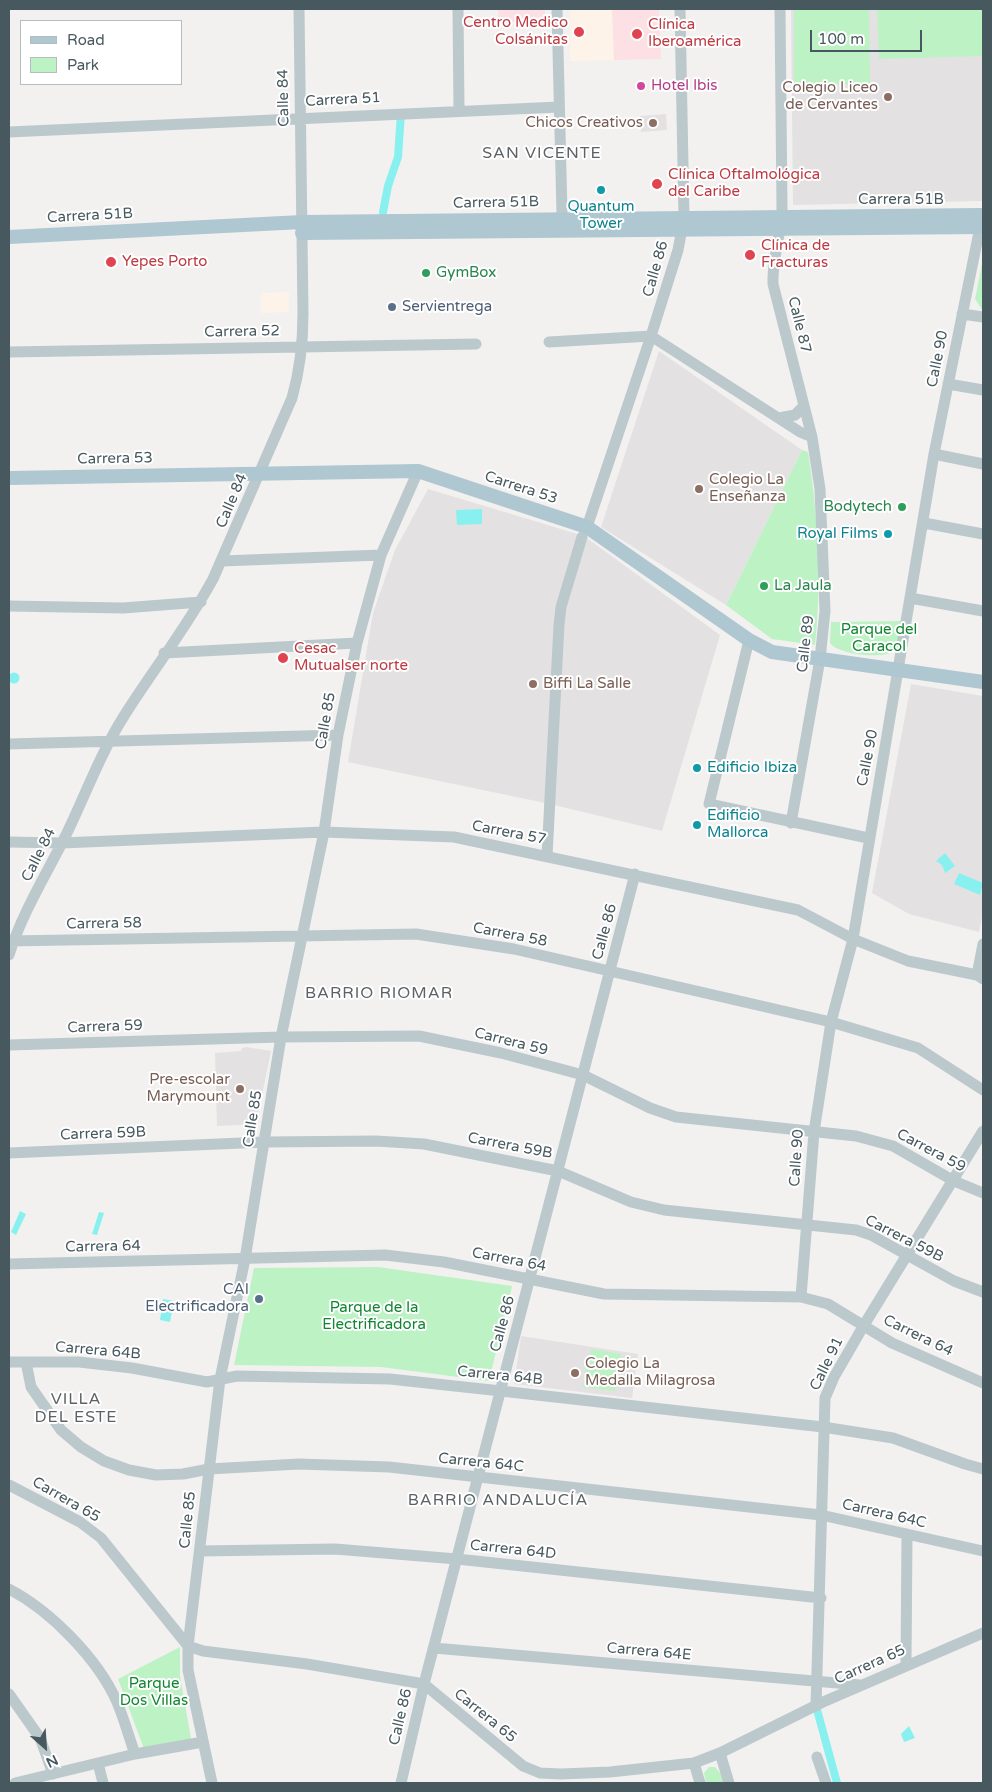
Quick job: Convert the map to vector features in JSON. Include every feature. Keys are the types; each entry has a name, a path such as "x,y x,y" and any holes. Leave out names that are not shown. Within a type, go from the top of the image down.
{"main road":[{"name":"Carrera 51B","path":"9,237 302,228 556,224 980,222"},
{"name":"Carrera 53","path":"9,478 418,471 584,532 749,640 772,652 983,682"}],"street":[{"name":"Calle 84","path":"9,956 11,941 62,843 110,740 164,653 201,602 222,561 292,398 298,378 303,345 299,9"},
{"path":"458,9 459,110"},
{"path":"556,224 562,213 557,9"},
{"name":"Calle 86","path":"547,856 561,607 584,532 652,336 683,223 685,196 680,9"},
{"name":"Calle 87","path":"780,9 782,222 774,264 773,284 812,437"},
{"name":"Carrera 51","path":"9,132 300,117 559,107"},
{"name":"Calle 90","path":"801,1296 814,1132 832,1022 853,939 868,838 899,671 934,454 980,222"},
{"path":"962,314 983,317"},
{"path":"549,342 652,336 800,432 812,437"},
{"name":"Carrera 52","path":"9,352 303,345 476,344"},
{"path":"948,384 983,390"},
{"path":"779,418 795,415 804,406"},
{"name":"Calle 89","path":"791,823 820,659 825,610 821,498 812,437"},
{"path":"934,454 983,464"},
{"name":"Calle 85","path":"212,1783 188,1670 188,1646 220,1379 245,1259 282,1037 324,832 338,734 357,643 381,555 418,471"},
{"path":"924,523 983,534"},
{"path":"222,561 381,555"},
{"path":"910,598 983,611"},
{"path":"9,606 123,608 201,602"},
{"path":"749,640 709,804 868,838"},
{"path":"164,653 357,643"},
{"path":"9,744 338,734"},
{"name":"Carrera 57","path":"9,842 62,843 324,832 454,837 798,910 853,939 908,961 980,977"},
{"name":"Calle 86","path":"401,1783 424,1684 635,874"},
{"name":"Carrera 58","path":"11,941 302,934 416,934 514,949 832,1022 918,1048 983,1090"},
{"path":"980,977 983,944"},
{"name":"Carrera 59","path":"9,1045 282,1037 419,1036 501,1053 583,1075 650,1108 676,1117 856,1136 893,1146 954,1181 983,1193"},
{"name":"Calle 91","path":"816,1706 821,1598 821,1515 825,1398 834,1377 864,1326 983,1132"},
{"name":"Carrera 59B","path":"9,1153 265,1142 376,1141 424,1144 558,1171 631,1202 664,1210 856,1230 871,1235 954,1281 983,1292"},
{"name":"Carrera 64","path":"9,1264 385,1255 427,1259 604,1294 801,1296 828,1304 916,1355 983,1383"},
{"name":"Carrera 64B","path":"9,1362 79,1362 132,1368 207,1382 237,1376 390,1379 501,1391 823,1427 893,1438 983,1469"},
{"name":"Carrera 64C","path":"26,1362 31,1387 61,1430 81,1447 104,1461 129,1470 156,1475 182,1474 209,1469 299,1464 369,1467 821,1515 983,1551"},
{"name":"Carrera 65","path":"9,1485 80,1522 101,1538 122,1561 188,1646 203,1651 308,1664 424,1684 540,1778 610,1778 694,1763 720,1753 816,1706 983,1633"},
{"path":"906,1666 907,1534"},
{"name":"Carrera 64D","path":"200,1551 336,1549 457,1559 821,1598"},
{"path":"9,1589 44,1612 91,1658 117,1702 135,1754"},
{"name":"Carrera 64E","path":"434,1648 862,1686"},
{"path":"9,1694 40,1738 53,1774"},
{"path":"15,1783 135,1754 203,1742"},
{"path":"720,1753 729,1783"},
{"path":"817,1757 826,1783"},
{"path":"98,1763 103,1783"},
{"path":"694,1763 700,1783"}],"shaded area":[{"path":"545,9 545,21 499,23 498,10"},
{"path":"570,9 612,9 614,60 570,61"},
{"name":"Clínica Iberoamérica","path":"612,9 659,9 661,59 614,60"},
{"name":"Colegio Liceo de Cervantes","path":"791,9 983,9 983,201 793,205"},
{"name":"Chicos Creativos","path":"666,114 667,130 641,132 640,116"},
{"path":"289,292 289,312 261,313 261,293"},
{"name":"Colegio La Enseñanza","path":"659,351 802,450 726,605 601,527"},
{"name":"Biffi La Salle","path":"428,489 584,536 720,635 662,831 550,804 348,762 373,613 395,550"},
{"path":"911,684 983,696 983,912 979,932 909,914 872,893"},
{"name":"Pre-escolar Marymount","path":"242,1048 271,1051 256,1124 217,1126 215,1053 241,1051"},
{"name":"Colegio La Medalla Milagrosa","path":"521,1336 638,1354 632,1398 514,1384"}],"green space":[{"path":"794,9 869,9 870,84 794,85"},
{"path":"877,9 983,9 983,56 879,59"},
{"path":"983,259 983,311 975,299"},
{"path":"802,450 808,452 818,548 818,597 815,645 772,639 726,605"},
{"name":"Parque del Caracol","path":"901,621 897,645 888,654 850,653 834,647 830,643 831,622"},
{"name":"Parque de la Electrificadora","path":"378,1267 512,1286 489,1381 381,1367 234,1365 254,1268"},
{"path":"591,1349 621,1354 619,1367 589,1363"},
{"path":"586,1364 618,1368 615,1391 583,1387"},
{"name":"Parque Dos Villas","path":"180,1647 180,1676 191,1739 144,1749 118,1679"},
{"path":"709,1767 715,1767 721,1774 724,1783 706,1783 704,1773"}],"water":[{"path":"482,509 482,524 457,525 456,510"},
{"path":"14,672 20,678 14,684 8,678"},
{"path":"945,853 955,866 945,873 942,865 936,861"},
{"path":"959,873 983,883 980,895 954,884"},
{"path":"20,1211 26,1214 16,1235 11,1232"},
{"path":"99,1212 104,1213 97,1235 92,1234"},
{"path":"163,1299 174,1301 170,1322 160,1320"},
{"path":"909,1726 915,1738 904,1742 901,1734"}],"waterway":[{"path":"383,212 388,186 398,157 401,113"},
{"path":"816,1706 837,1783"}],"place":[{"name":"Centro Medico Colsánitas","path":"579,32"},
{"name":"Clínica Iberoamérica","path":"637,34"},
{"name":"Hotel Ibis","path":"641,86"},
{"name":"Colegio Liceo de Cervantes","path":"888,97"},
{"name":"Chicos Creativos","path":"653,123"},
{"name":"Clínica Oftalmológica del Caribe","path":"657,184"},
{"name":"Quantum Tower","path":"601,190"},
{"name":"Clínica de Fracturas","path":"750,255"},
{"name":"Yepes Porto","path":"111,262"},
{"name":"GymBox","path":"426,273"},
{"name":"Servientrega","path":"392,307"},
{"name":"Colegio La Enseñanza","path":"699,489"},
{"name":"Bodytech","path":"902,507"},
{"name":"Royal Films","path":"888,534"},
{"name":"La Jaula","path":"764,586"},
{"name":"Cesac Mutualser norte","path":"283,658"},
{"name":"Biffi La Salle","path":"533,684"},
{"name":"Edificio Ibiza","path":"697,768"},
{"name":"Edificio Mallorca","path":"697,825"},
{"name":"Pre-escolar Marymount","path":"240,1089"},
{"name":"CAI Electrificadora","path":"259,1299"},
{"name":"Colegio La Medalla Milagrosa","path":"575,1373"}],"district":[{"name":"SAN VICENTE","path":"542,154"},
{"name":"BARRIO RIOMAR","path":"379,994"},
{"name":"VILLA DEL ESTE","path":"76,1409"},
{"name":"BARRIO ANDALUCÍA","path":"498,1501"}]}
